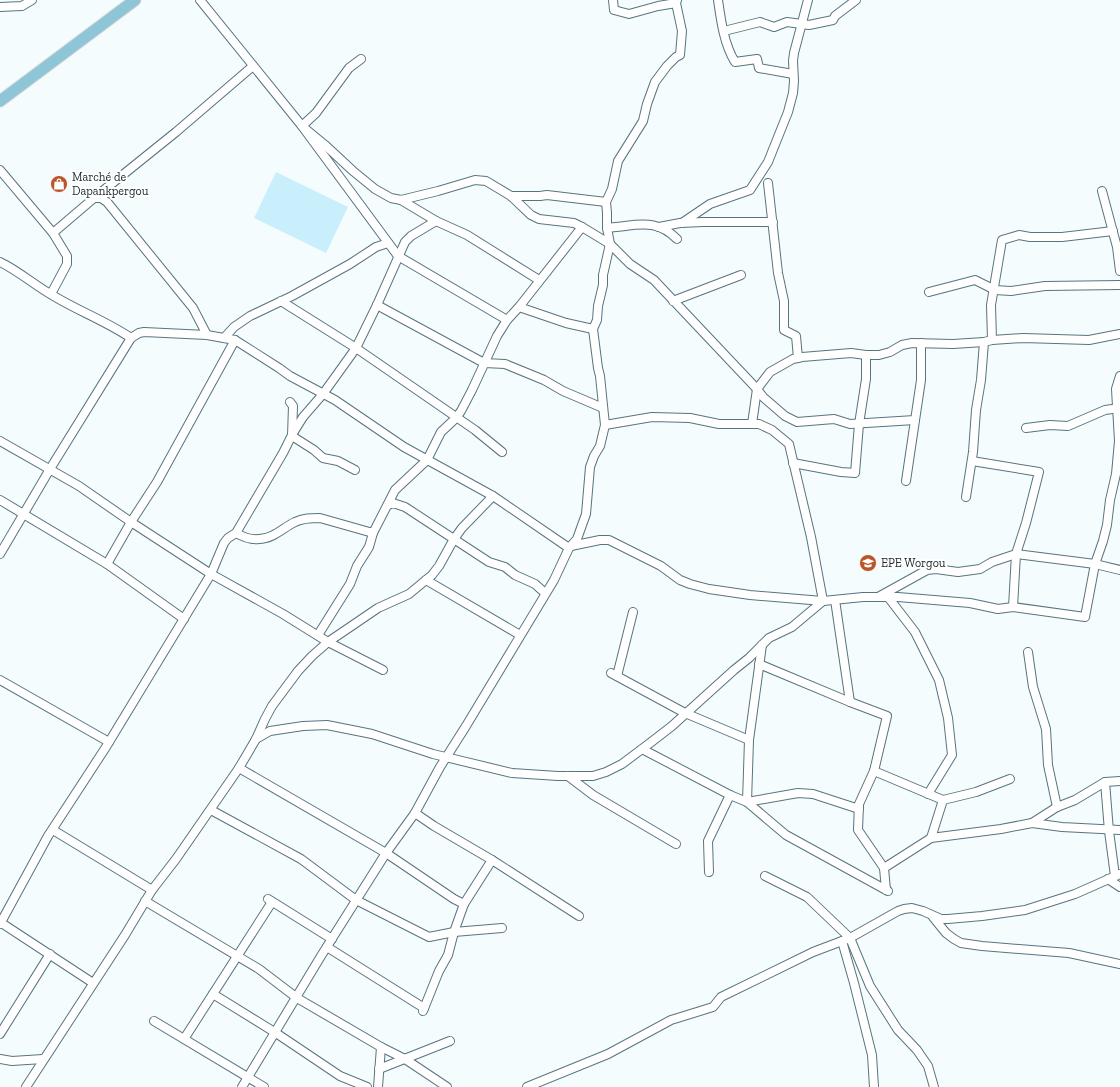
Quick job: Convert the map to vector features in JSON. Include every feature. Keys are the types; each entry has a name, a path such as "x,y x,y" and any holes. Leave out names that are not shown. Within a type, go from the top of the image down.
{"main road":[{"path":"0,101 128,2"}],"street":[{"path":"0,7 22,6 32,0"},
{"path":"200,0 302,126 398,256 507,320"},
{"path":"242,1087 356,900 386,853 415,813 447,756 557,574 570,547 577,539 583,524 588,499 590,467 600,446 605,425 596,343 593,329 597,320 598,306 603,285 603,275 610,244 606,228 608,213 606,202 612,190 618,161 643,121 655,82 666,66 680,55 682,31 677,2 628,14 614,10 613,0"},
{"path":"718,0 724,31 735,62 757,59 759,68 793,74"},
{"path":"682,223 710,204 750,190 771,156 788,112 793,93 794,53 808,0"},
{"path":"724,31 760,22 774,27 787,22 809,25 833,20 835,16 856,0"},
{"path":"302,126 316,113 349,68 360,59"},
{"path":"53,233 176,132 253,66"},
{"path":"302,126 325,145 353,172 375,189 391,198 401,200 436,221 467,235 539,280"},
{"path":"0,170 53,233 67,256 67,264 50,294"},
{"path":"401,200 475,180 486,181 511,196 531,214 539,219 574,223 610,244 630,264 654,280 763,397 780,413 797,422 834,419 850,424 860,424 915,420"},
{"path":"768,183 778,273 784,301 784,330 796,336 798,358"},
{"path":"1102,191 1117,247 1120,271"},
{"path":"511,196 547,195 606,202"},
{"path":"94,198 101,198 107,202 193,308 207,335"},
{"path":"93,983 0,923 48,836 109,742 211,574 224,543 228,538 236,533 303,417 323,394 356,348 377,306 405,242 410,236 436,221"},
{"path":"659,227 682,223 753,221 773,222"},
{"path":"606,228 652,224 674,235 677,239"},
{"path":"318,635 350,584 357,566 369,547 372,533 395,490 427,460 441,432 456,418 472,390 497,336 507,320 582,227"},
{"path":"966,497 972,461 976,410 988,341 991,305 995,290 1002,240 1019,235 1030,237 1062,237 1113,231"},
{"path":"224,338 234,327 250,316 350,264 376,247 388,244"},
{"path":"0,262 50,294 112,326 131,338"},
{"path":"673,301 741,275"},
{"path":"929,292 975,280 995,290 1011,291 1045,286 1120,285"},
{"path":"281,301 356,348 475,430 502,452"},
{"path":"377,306 484,363 505,364 544,380 563,391 603,408"},
{"path":"519,307 566,323 593,329"},
{"path":"0,554 50,469 131,338 144,332 207,335 235,340 290,376 335,400 388,437 493,496 570,547 600,540 609,540 661,566 680,580 698,586 750,595 823,601 888,597 970,603 998,609 1013,607 1085,617 1095,564 1107,525 1110,500 1116,474 1119,442 1119,408 1116,389 1120,376"},
{"path":"752,424 757,389 770,372 793,359 851,353 879,355 890,352 902,345 921,342 953,344 1023,338 1089,340 1120,334"},
{"path":"107,564 130,522 157,482 235,340"},
{"path":"906,482 921,380 921,342"},
{"path":"793,463 841,472 855,473 866,378 866,355"},
{"path":"290,402 293,406 292,436"},
{"path":"1026,428 1050,425 1068,426 1104,410 1119,408"},
{"path":"605,425 652,417 690,418 719,424 759,424 772,430 789,444 811,537 823,601"},
{"path":"292,436 314,450 323,458 338,461 355,470"},
{"path":"0,441 79,486 130,522 211,574 283,614 328,642 384,670"},
{"path":"972,461 1039,472 1026,523 1016,554 1013,607"},
{"path":"26,1087 125,935 152,890 176,859 239,768 256,739 265,719 284,689 312,656 328,642 378,608 409,594 426,580 439,566 462,528 493,496"},
{"path":"0,500 107,564 184,618"},
{"path":"388,505 393,503 405,507 490,562 505,567 515,575 535,584 545,593"},
{"path":"236,533 246,538 259,540 267,538 296,522 312,518 320,518 372,533"},
{"path":"878,597 927,570 936,569 958,572 980,569 992,562 1016,554 1095,564 1120,570"},
{"path":"426,580 520,635"},
{"path":"888,597 915,632 939,680 948,718 952,755 928,794"},
{"path":"836,600 850,702"},
{"path":"256,739 270,731 303,726 327,726 372,734 433,754 447,756 489,768 512,772 568,776 593,776 606,772 622,764 665,732 749,658 769,638 792,627 823,601"},
{"path":"633,612 614,674 685,713 750,740"},
{"path":"747,802 750,740 762,645"},
{"path":"1028,652 1033,687 1046,729 1048,765 1057,807"},
{"path":"642,749 730,795 747,802 786,835 887,890 884,868 858,830 859,804 874,772 887,716 760,664"},
{"path":"0,680 109,742"},
{"path":"239,768 386,853 454,899 464,904"},
{"path":"874,772 943,800 976,792 1010,779"},
{"path":"568,776 593,795 676,844"},
{"path":"1032,823 1057,807 1075,800 1105,782 1120,781"},
{"path":"1105,782 1114,876 1120,887"},
{"path":"747,802 798,793 814,794 859,809"},
{"path":"709,872 708,841 730,795"},
{"path":"931,838 943,800"},
{"path":"210,810 301,859 356,900 429,937 454,932 502,928"},
{"path":"415,813 579,916"},
{"path":"884,868 931,838 1032,823 1109,831 1120,830"},
{"path":"53,830 152,890"},
{"path":"327,947 424,1009 439,971 448,955 464,904 492,860"},
{"path":"765,876 807,897 846,940 870,986 898,1030 917,1050 928,1066 934,1087"},
{"path":"527,1087 608,1054 671,1020 713,1007 721,997 813,952 846,940 904,909 912,908 920,910 941,919 956,919 1025,910 1075,894 1114,876"},
{"path":"184,1039 238,957 270,900 332,940"},
{"path":"145,901 259,969 297,998 380,1047 405,1059 447,1087"},
{"path":"933,916 946,933 954,940 961,943 1069,953 1120,964"},
{"path":"846,940 854,984 872,1055 874,1087"},
{"path":"0,1034 50,954"},
{"path":"214,994 340,1076 367,1087"},
{"path":"154,1021 264,1087"},
{"path":"379,1069 450,1041"},
{"path":"378,1087 380,1047"},
{"path":"0,1059 12,1061 43,1059"}],"shaded area":[{"path":"276,172 348,207 326,253 254,218"}],"place":[{"name":"Marché de Dapankpergou","path":"59,184"},
{"name":"EPE Worgou","path":"868,563"}]}
